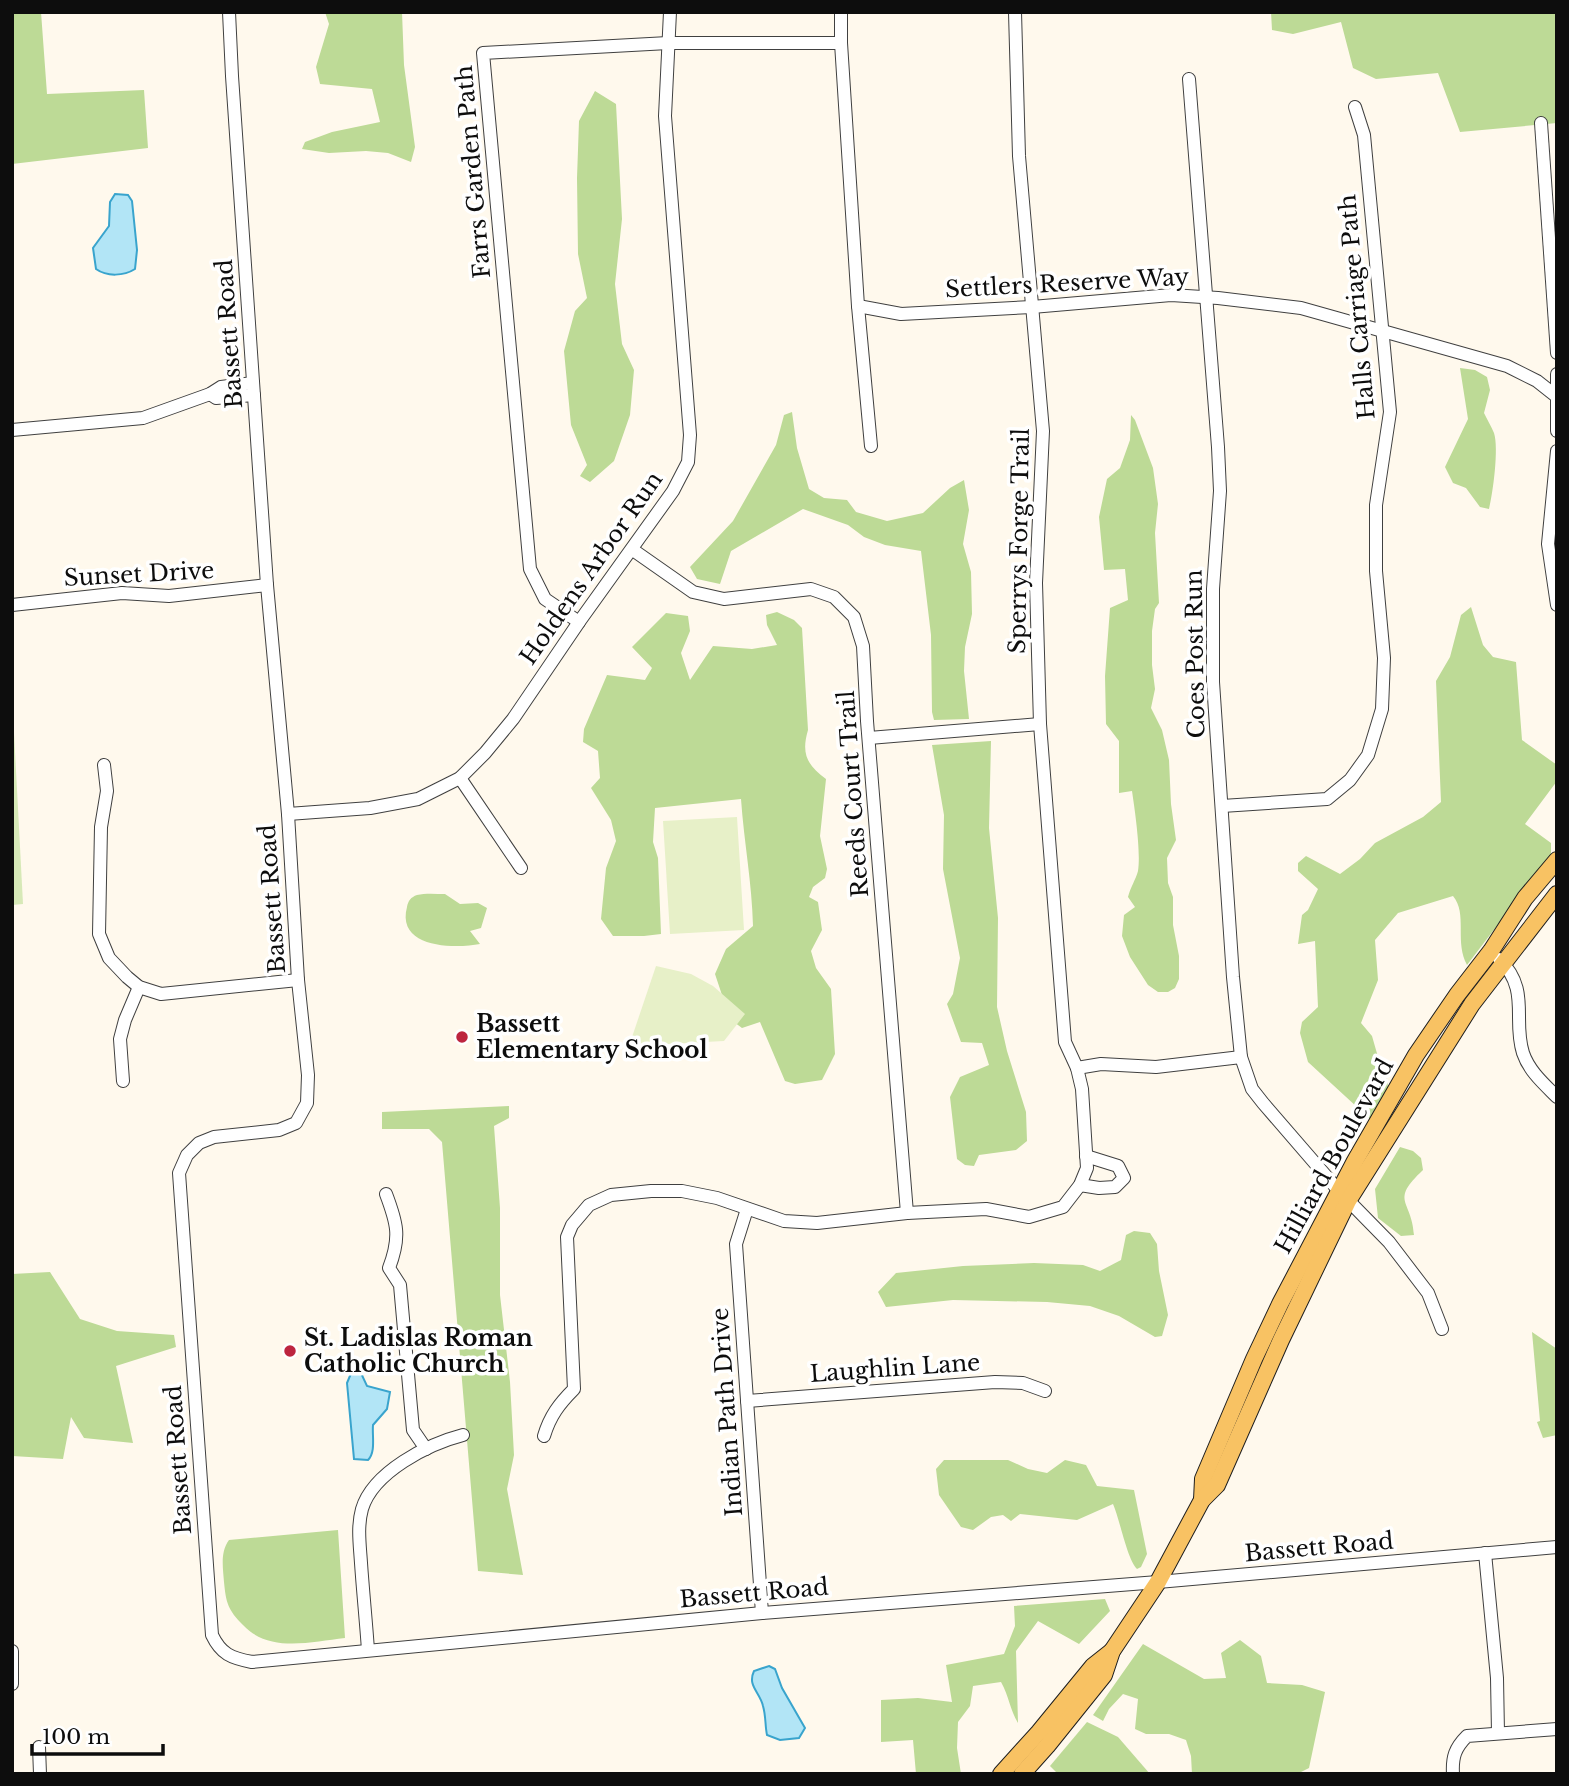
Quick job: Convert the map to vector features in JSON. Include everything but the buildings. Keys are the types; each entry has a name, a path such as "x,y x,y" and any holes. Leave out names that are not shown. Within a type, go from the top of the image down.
{"main road":[{"name":"Hilliard Boulevard","path":"1022,1774 1104,1675 1112,1651 1158,1583 1202,1500 1217,1485 1334,1227 1343,1195 1472,1004 1525,898 1557,860"},
{"name":"Hilliard Boulevard","path":"1497,957 1557,894"},
{"name":"Hilliard Boulevard","path":"1001,1774 1093,1666 1112,1651"}],"street":[{"name":"Bassett Road","path":"229,12 267,585 308,1075 307,1103 296,1123 279,1130 214,1137 199,1143 187,1155 179,1173 212,1634 219,1649 232,1658 252,1662 762,1613 1158,1583 1557,1547"},
{"name":"Holdens Arbor Run","path":"288,814 370,808 418,799 460,778 513,719 579,622 633,550 673,491 688,462 690,435 665,116 670,12"},
{"path":"841,12 858,306 870,446"},
{"name":"Sperrys Forge Trail","path":"1015,12 1019,156 1043,431 1036,583 1040,724 1065,1042 1077,1068 1082,1089 1087,1168 1080,1185"},
{"name":"Farrs Garden Path","path":"579,622 545,599 530,569 483,53 668,43 841,43"},
{"name":"Coes Post Run","path":"1189,79 1219,447 1220,491 1213,589 1213,682 1241,1057 1252,1089 1343,1195 1389,1242 1428,1293 1442,1329"},
{"name":"Halls Carriage Path","path":"1222,806 1327,799 1350,780 1368,755 1382,709 1384,658 1376,571 1376,505 1390,412 1364,135 1355,107"},
{"path":"1541,123 1557,353"},
{"name":"Settlers Reserve Way","path":"858,306 901,314 1032,307 1171,295 1205,296 1301,308 1507,366 1537,381 1556,396"},
{"path":"1557,374 1557,431"},
{"path":"12,430 143,418 209,394 216,398 254,389"},
{"path":"1557,451 1548,544 1557,605"},
{"name":"Reeds Court Trail","path":"633,550 693,593 724,598 811,589 834,597 853,617 863,646 907,1213"},
{"name":"Sunset Drive","path":"12,605 122,593 169,596 267,585"},
{"path":"869,738 1040,724"},
{"path":"104,765 107,791 101,827 100,934 109,958 139,987 161,994 298,980"},
{"path":"460,778 521,868"},
{"path":"1497,957 1520,993 1522,1049 1527,1062 1537,1077 1557,1097"},
{"path":"123,1081 120,1039 139,987"},
{"path":"1077,1068 1101,1064 1156,1067 1241,1057"},
{"path":"544,1436 550,1416 574,1389 567,1237 572,1225 589,1205 611,1195 682,1191 717,1198 784,1221 817,1223 907,1213 986,1209 1029,1217 1063,1207 1080,1185 1115,1187 1124,1178 1118,1166 1086,1156"},
{"path":"386,1194 397,1223 396,1250 389,1268 400,1284 413,1430 426,1449"},
{"name":"Indian Path Drive","path":"747,1209 736,1244 762,1613"},
{"name":"Laughlin Lane","path":"747,1401 995,1382 1023,1383 1045,1391"},
{"path":"368,1650 359,1528 362,1509 381,1479 426,1449 463,1435"},
{"path":"1485,1553 1497,1678 1498,1733"},
{"path":"12,1651 12,1684"},
{"path":"1453,1774 1452,1761 1456,1747 1467,1736 1557,1729"},
{"path":"39,1746 40,1774"}],"green space":[{"path":"12,12 41,12 47,94 144,90 148,148 12,164"},
{"path":"325,12 402,12 404,65 415,147 411,162 388,153 329,153 302,149 305,142 332,132 380,122 372,89 320,84 316,67 329,24"},
{"path":"1271,12 1557,12 1557,123 1460,132 1438,73 1376,79 1353,68 1341,22 1293,34 1272,30"},
{"path":"595,91 616,104 622,219 615,284 622,344 634,370 630,415 614,461 590,482 580,476 587,465 571,425 564,351 575,311 587,298 578,254 579,121"},
{"path":"1460,368 1475,370 1487,377 1490,390 1484,413 1494,433 1496,449 1489,509 1480,507 1466,488 1453,483 1445,467 1468,419"},
{"path":"792,412 797,448 809,489 824,498 847,500 856,512 887,521 923,513 950,488 964,480 969,510 963,544 971,572 972,614 965,647 964,671 969,719 934,720 931,635 921,551 885,545 864,537 848,525 803,509 731,551 720,584 697,579 690,567 733,521 776,445 784,415"},
{"path":"1131,415 1153,468 1158,504 1155,533 1159,603 1155,609 1152,631 1155,689 1151,708 1162,730 1169,760 1176,840 1167,858 1168,883 1173,897 1173,925 1179,956 1179,979 1175,988 1168,992 1158,992 1148,985 1130,957 1122,936 1124,915 1135,907 1128,897 1138,871 1138,843 1132,791 1119,793 1119,741 1106,724 1105,676 1110,608 1128,600 1125,569 1104,570 1099,517 1107,479 1120,468 1130,440"},
{"path":"1471,607 1483,645 1493,657 1516,662 1522,740 1557,765 1557,781 1525,824 1551,843 1551,855 1467,965 1461,947 1460,911 1453,896 1398,913 1375,940 1378,980 1361,1023 1372,1036 1388,1087 1370,1119 1308,1062 1300,1033 1302,1022 1318,1007 1315,941 1298,944 1302,915 1308,910 1318,889 1298,871 1298,863 1306,856 1340,874 1375,843 1423,817 1441,802 1436,681 1450,657 1461,615"},
{"path":"777,612 794,620 802,628 808,730 805,746 810,764 826,779 820,836 827,869 825,878 813,887 809,897 818,902 822,930 811,951 816,968 831,989 835,1054 822,1080 795,1084 785,1081 760,1022 742,1028 730,1019 715,974 726,949 753,926 741,799 655,808 653,842 658,858 661,934 613,936 601,919 606,868 616,841 611,820 591,788 600,778 598,751 583,742 584,729 607,675 645,680 652,668 632,647 666,613 688,616 690,631 681,653 690,680 713,646 752,649 777,645 767,625 766,615"},
{"path":"12,694 23,904 12,905"},
{"path":"991,741 989,828 998,918 997,1007 1026,1112 1027,1141 1016,1150 979,1155 974,1166 965,1165 957,1159 950,1097 960,1077 989,1065 982,1043 961,1042 947,1004 953,994 960,958 943,869 944,815 932,745"},
{"path":"737,817 744,930 670,934 663,821"},
{"path":"420,894 445,894 460,904 478,903 487,908 481,928 470,931 480,944 456,946 430,943 410,931 406,921 410,900"},
{"path":"656,966 691,974 713,986 745,1014 724,1041 629,1046"},
{"path":"509,1106 509,1118 494,1126 500,1208 500,1295 510,1382 514,1455 507,1489 523,1575 478,1571 442,1142 429,1129 382,1129 382,1112"},
{"path":"1400,1147 1413,1151 1421,1158 1423,1170 1405,1195 1414,1235 1401,1236 1378,1218 1375,1189"},
{"path":"1134,1231 1150,1233 1157,1244 1159,1271 1168,1315 1162,1336 1155,1337 1119,1316 1090,1306 1047,1302 953,1300 886,1307 878,1292 896,1273 963,1266 1034,1263 1083,1265 1100,1271 1121,1260 1126,1235"},
{"path":"50,1272 80,1319 117,1331 174,1335 176,1347 116,1366 133,1443 84,1438 71,1417 63,1459 12,1456 12,1274"},
{"path":"1532,1332 1557,1349 1557,1435 1543,1438 1537,1422 1540,1421"},
{"path":"944,1460 1008,1460 1028,1469 1047,1473 1065,1460 1086,1465 1097,1486 1134,1490 1147,1554 1141,1567 1137,1569 1133,1564 1113,1504 1077,1520 1020,1514 1011,1521 1003,1515 991,1517 973,1530 961,1527 939,1495 936,1469"},
{"path":"338,1530 345,1638 291,1644 277,1642 253,1634 238,1620 229,1606 225,1589 223,1555 229,1540"},
{"path":"1105,1599 1110,1611 1079,1644 1038,1621 1016,1651 1018,1723 1001,1682 973,1686 970,1706 958,1722 957,1748 961,1774 916,1774 913,1740 881,1742 881,1700 918,1698 952,1702 946,1665 1004,1654 1015,1626 1014,1606"},
{"path":"1240,1640 1261,1656 1267,1683 1302,1685 1325,1692 1309,1768 1297,1774 1192,1774 1191,1756 1186,1740 1169,1734 1146,1734 1135,1729 1138,1699 1123,1694 1109,1709 1103,1721 1093,1715 1143,1644 1204,1679 1226,1678 1221,1653"},
{"path":"1087,1722 1118,1737 1150,1774 1058,1774 1050,1766"}],"water":[{"path":"115,194 128,195 132,201 137,250 135,269 116,275 96,269 93,248 109,226 110,202"},
{"path":"352,1371 360,1371 367,1386 390,1392 387,1409 373,1425 373,1448 368,1460 354,1459 347,1383"},
{"path":"769,1666 775,1669 782,1688 805,1728 799,1738 780,1740 767,1735 765,1713 752,1676 754,1671"}],"place":[{"name":"Bassett Elementary School","path":"462,1037"},
{"name":"St. Ladislas Roman Catholic Church","path":"290,1351"}]}
